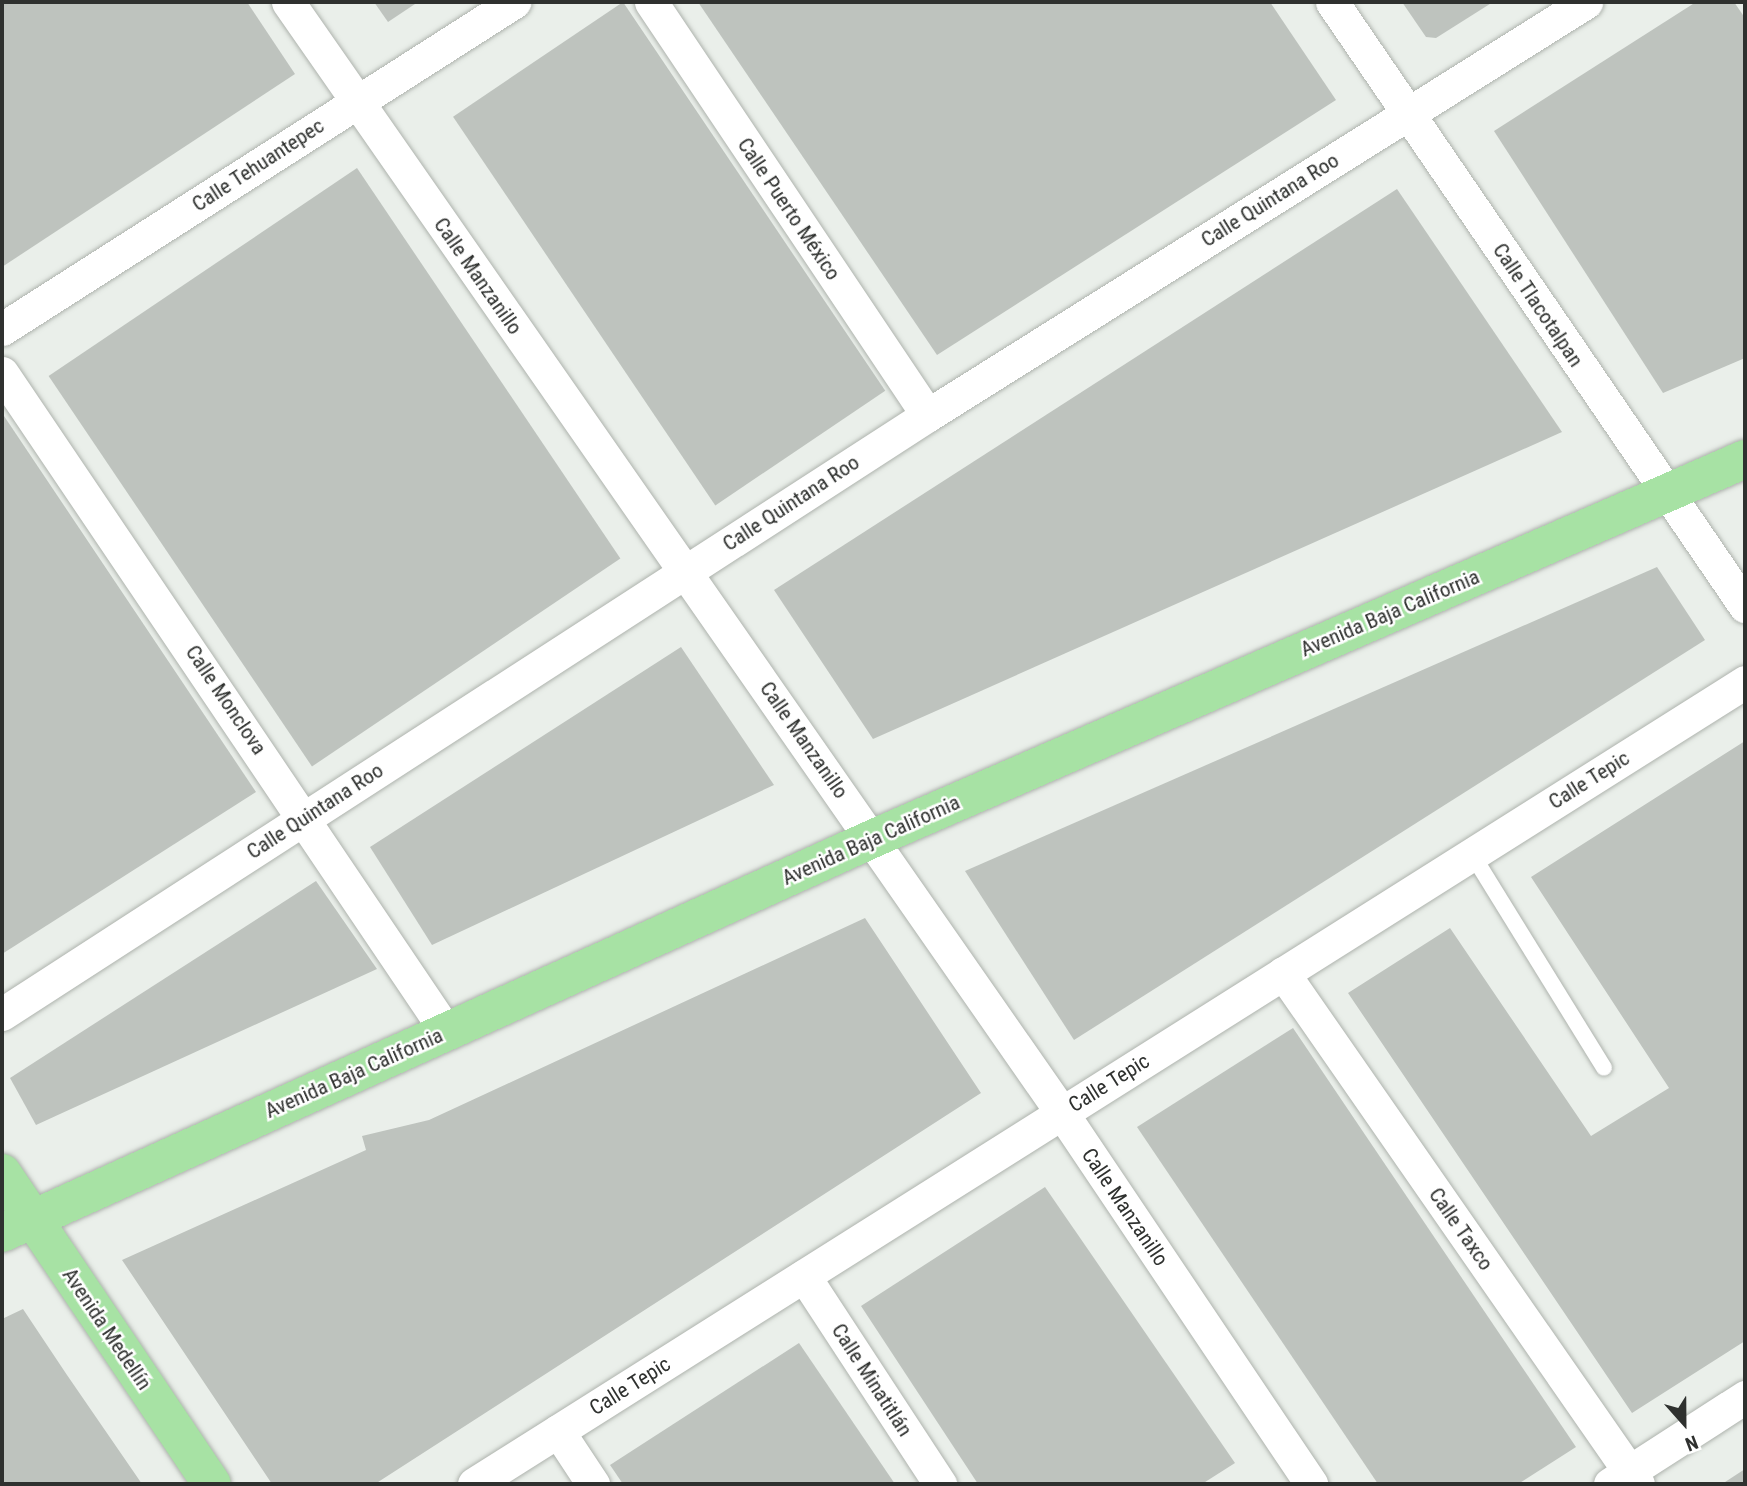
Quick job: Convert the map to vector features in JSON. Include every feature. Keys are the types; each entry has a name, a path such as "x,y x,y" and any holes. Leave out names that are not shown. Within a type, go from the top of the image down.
{"main road":[{"name":"Avenida Baja California","path":"17,1226 872,839 1745,459"},
{"name":"Avenida Medellín","path":"2,1173 17,1226 212,1484"}],"street":[{"name":"Calle Manzanillo","path":"289,2 356,103 1062,1113 1311,1484"},
{"name":"Calle Tehuantepec","path":"2,329 514,2"},
{"name":"Calle Puerto México","path":"651,2 928,415"},
{"name":"Calle Tlacotalpan","path":"1332,2 1745,606"},
{"name":"Calle Quintana Roo","path":"2,1014 928,415 1586,2"},
{"name":"Calle Monclova","path":"2,373 306,816 446,1031"},
{"name":"Calle Tepic","path":"474,1484 1745,682"},
{"name":"Calle Taxco","path":"1283,973 1626,1480"},
{"name":"Calle Minatitlán","path":"804,1276 940,1484"},
{"path":"1626,1480 1745,1397"},
{"path":"558,1431 593,1484"}],"lane":[{"path":"1472,854 1604,1068"}],"building":[{"path":"2,2 247,2 295,74 2,267"},
{"path":"374,2 418,2 388,22"},
{"path":"623,2 885,391 715,505 453,117"},
{"path":"698,2 1270,2 1336,100 937,355"},
{"path":"1402,2 1493,2 1436,38 1426,37"},
{"path":"1696,2 1734,2 1745,18 1745,358 1663,393 1494,131"},
{"path":"357,168 620,558 312,766 49,376"},
{"path":"1397,189 1562,432 873,739 774,590"},
{"path":"2,413 256,792 2,954"},
{"path":"1657,567 1705,640 1074,1040 965,871"},
{"path":"681,647 774,785 432,945 370,847"},
{"path":"1745,741 1745,1341 1632,1413 1348,993 1450,928 1591,1136 1669,1088 1531,877"},
{"path":"316,881 377,969 36,1125 10,1078"},
{"path":"865,918 981,1093 375,1484 272,1484 122,1260 366,1150 362,1136 429,1120"},
{"path":"1293,1028 1576,1447 1518,1484 1378,1484 1137,1127"},
{"path":"1045,1187 1235,1463 1202,1484 978,1484 861,1306"},
{"path":"23,1309 142,1484 2,1484 2,1319"},
{"path":"799,1343 895,1484 623,1484 610,1465"},
{"path":"1745,1469 1745,1484 1722,1484"}]}
